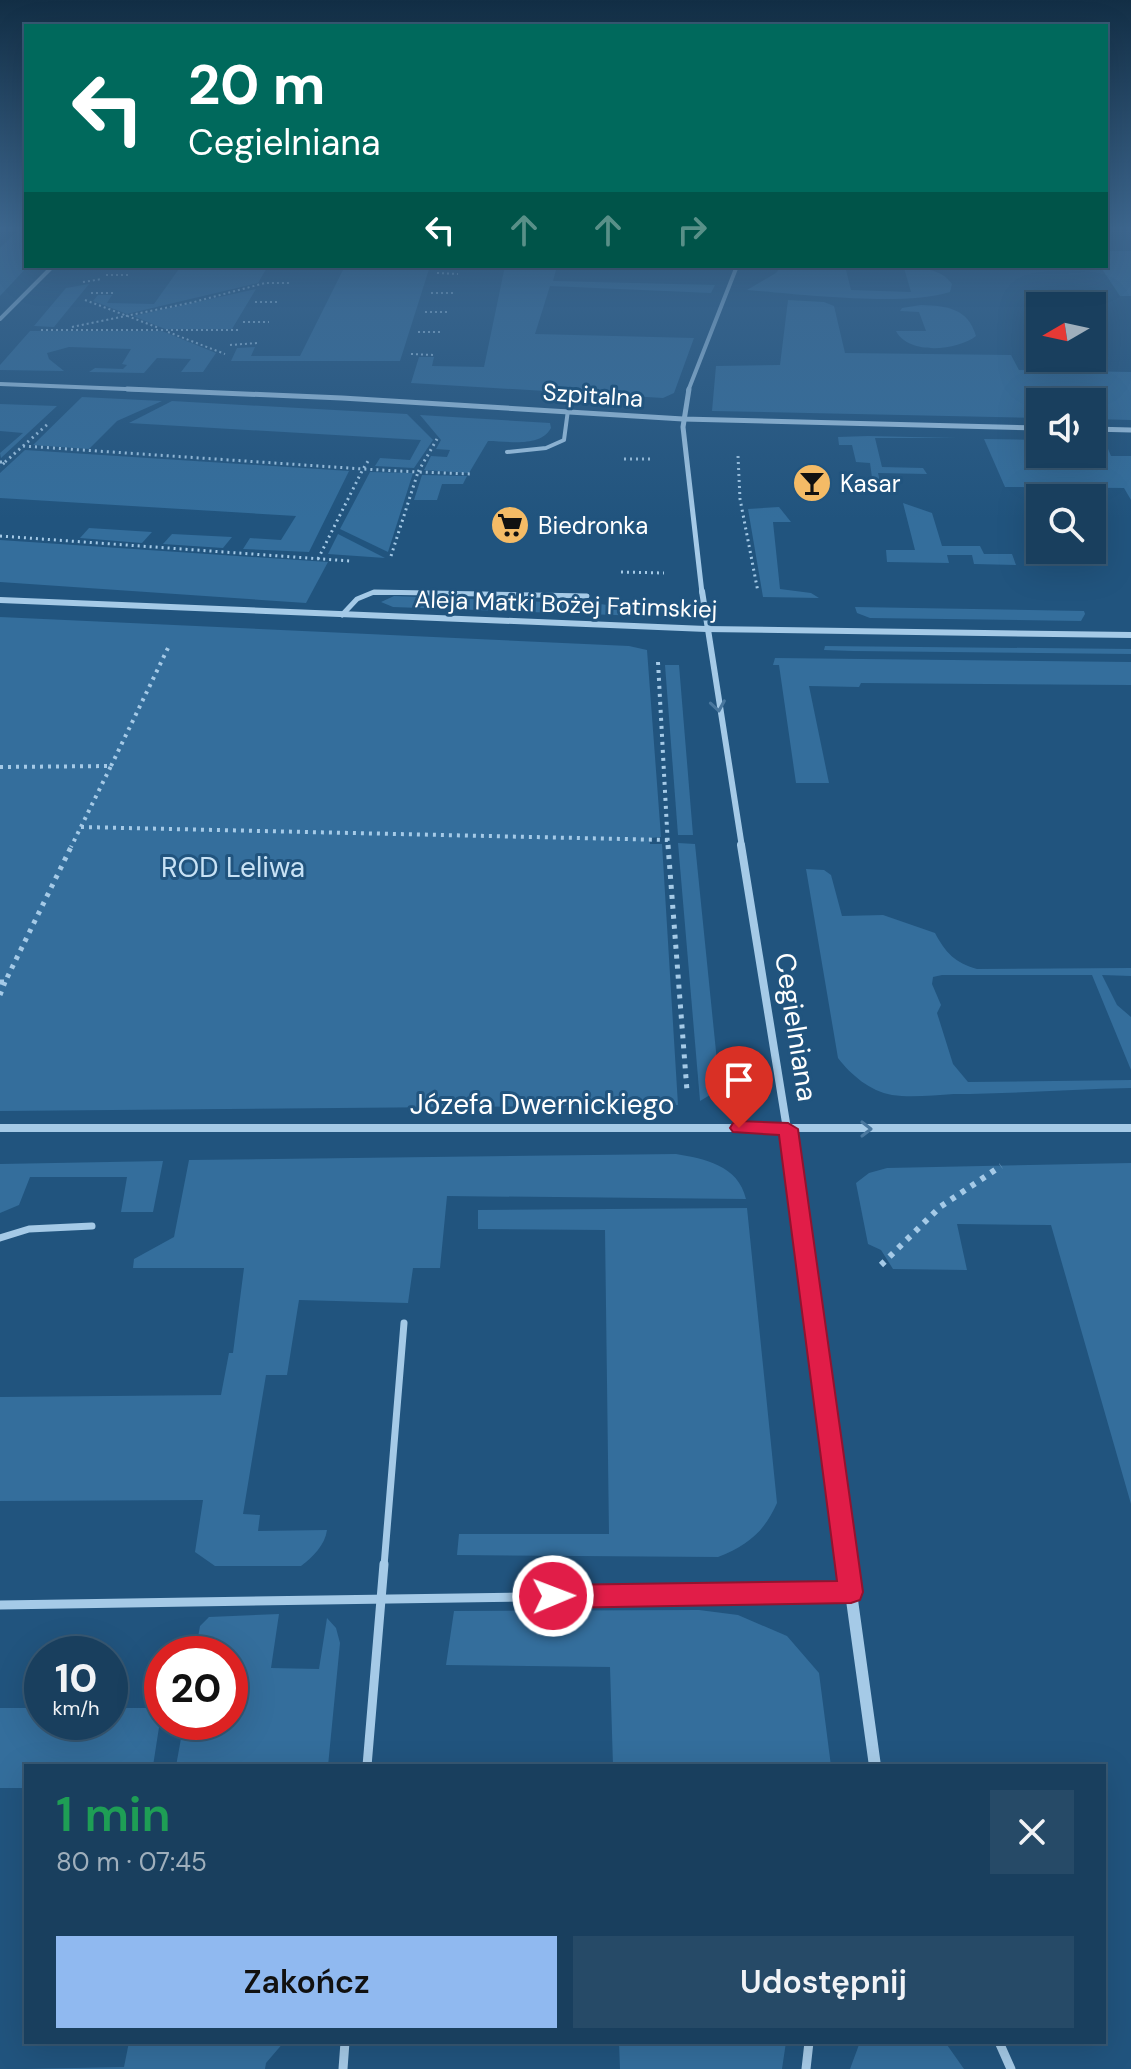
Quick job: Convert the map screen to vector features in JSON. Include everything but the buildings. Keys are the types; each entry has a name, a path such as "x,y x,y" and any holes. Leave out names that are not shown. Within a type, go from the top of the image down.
{"street":[{"name":"Cegielniana","path":"712,327 690,381 683,419 706,629 788,1129 875,1764"},
{"name":"Szpitalna","path":"0,384 568,410 683,419 1026,428"},
{"path":"1106,429 1131,430"},
{"name":"Aleja Matki Bożej Fatimskiej","path":"0,600 706,629 1131,635"},
{"name":"Józefa Dwernickiego","path":"0,1128 1131,1128"}],"lane":[{"path":"507,452 546,448 564,440 568,410"},
{"path":"342,615 357,599 374,592 587,596"},
{"path":"0,1238 29,1229 92,1226"},
{"path":"367,1764 404,1323"},
{"path":"0,1605 851,1592"},
{"path":"343,2069 345,2044"},
{"path":"806,2069 809,2044"},
{"path":"1000,2044 1011,2069"}],"path":[{"path":"61,330 77,327"},
{"path":"155,327 225,354"},
{"path":"30,329 238,330"},
{"path":"418,332 441,332"},
{"path":"230,345 257,343"},
{"path":"411,354 434,355"},
{"path":"2,463 58,414"},
{"path":"389,563 418,472 437,439 428,431"},
{"path":"737,445 740,499 760,604"},
{"path":"23,446 472,474"},
{"path":"318,559 370,458"},
{"path":"624,459 655,459"},
{"path":"0,536 362,562"},
{"path":"621,572 670,573"},
{"path":"0,995 3,982 168,648"},
{"path":"654,652 658,664 668,840 691,1127"},
{"path":"0,767 111,766"},
{"path":"81,827 668,840"},
{"path":"881,1265 940,1207 1004,1164"}],"green space":[{"path":"159,327 233,327 232,329"},
{"path":"315,327 411,327 400,361 231,361 237,348 255,347 251,356 300,356"},
{"path":"492,327 537,327 535,334 694,338 674,393 663,398 411,383 419,357 434,357 432,366 484,367"},
{"path":"785,327 839,327 845,353 1011,355 1019,370 1026,372 1131,372 1131,420 1106,419 1106,388 1026,388 1026,418 712,411 716,366 780,365"},
{"path":"924,327 972,327 976,336 957,345 933,348 911,344 896,331 926,331"},
{"path":"30,331 162,331 216,353 203,372 181,372 191,359 157,358 144,373 89,372 95,368 123,369 127,365 122,364 131,349 69,347 47,353 49,359 64,371 0,370 0,365"},
{"path":"82,397 162,401 117,421 89,449 33,445"},
{"path":"172,401 407,414 433,440 414,468 375,466 380,458 410,460 421,440 129,423"},
{"path":"0,404 57,406 1,458 0,453 23,433 0,431"},
{"path":"420,415 550,423 551,428 532,441 488,441 469,473 424,470 431,456 447,457 450,450 436,449 441,440"},
{"path":"838,437 957,438 875,438 882,467 923,468 927,474 878,473 881,485 873,485 870,463 856,462 852,445 839,445"},
{"path":"984,439 1026,440 1026,468 1106,468 1106,444 1111,456 1131,456 1131,500 1124,488 1106,488 1106,484 1005,487"},
{"path":"25,450 349,471 309,552 243,549 250,538 281,540 296,516 0,498 0,473"},
{"path":"370,472 413,473 388,552 340,529"},
{"path":"422,475 467,476 463,484 442,484 437,500 414,500"},
{"path":"903,503 932,513 942,546 980,546 984,554 1012,554 1016,565 974,564 972,555 947,555 949,563 887,562 886,550 915,550"},
{"path":"779,507 791,522 773,522 780,589 811,593 819,598 763,597 748,509"},
{"path":"89,528 152,532 142,543 80,538"},
{"path":"172,534 232,537 223,548 163,544"},
{"path":"338,534 385,558 328,554"},
{"path":"0,540 328,562 306,603 0,582"},
{"path":"394,596 600,604 630,608 670,605 659,615 643,616 393,607 381,602"},
{"path":"855,607 1084,611 1085,614 1081,621 870,618 857,613"},
{"name":"ROD Leliwa","path":"0,617 629,646 647,650 661,837 650,838 650,844 662,844 678,1105 0,1111"},
{"path":"825,646 1131,649 1131,654 853,651 824,650"},
{"path":"775,658 1131,662 1131,685 861,683 859,687 809,686 829,783 796,783 779,665 773,665"},
{"path":"665,665 679,665 693,835 678,835"},
{"path":"678,843 695,844 719,1081 715,1092 700,1101"},
{"path":"806,869 824,870 831,875 842,916 883,915 935,933 952,956 977,969 1131,968 1131,976 1102,975 1117,1005 1131,1017 1131,1070 1092,975 942,975 933,977 932,984 941,1005 937,1013 953,1064 968,1082 1131,1080 1131,1088 907,1096 884,1093 862,1081 838,1058"},
{"path":"676,1154 709,1161 728,1171 736,1178 746,1199 447,1196 440,1268 413,1268 408,1303 299,1300 287,1375 266,1375 243,1514 260,1515 258,1531 327,1530 318,1550 301,1566 215,1566 195,1552 203,1500 0,1501 0,1397 221,1395 229,1353 233,1353 244,1268 133,1268 134,1259 174,1237 189,1160"},
{"path":"163,1161 153,1212 121,1212 127,1177 30,1177 19,1205 0,1213 0,1164"},
{"path":"1131,1163 1131,1504 1051,1225 957,1224 967,1270 893,1269 881,1250 868,1244 856,1183 869,1173 887,1168"},
{"path":"747,1208 777,1503 761,1530 738,1548 718,1557 457,1555 459,1534 609,1534 605,1230 478,1229 478,1210"},
{"path":"699,1610 738,1615 787,1636 819,1673 831,1764 613,1764 610,1667 446,1665 454,1611"},
{"path":"279,1614 271,1668 319,1669 327,1618 336,1628 340,1643 328,1764 176,1764 181,1740 248,1740 248,1636 198,1636 200,1626 209,1617"},
{"path":"0,1708 24,1708 24,1740 128,1740 128,1708 144,1708 144,1740 157,1740 153,1764 24,1764 24,1788 0,1788"},
{"path":"129,2044 282,2044 266,2063 265,2069 25,2069 124,2067"},
{"path":"619,2044 786,2044 782,2069 620,2069"},
{"path":"859,2044 946,2044 964,2069 850,2069"}],"place":[{"name":"Kasar","path":"812,483"},
{"name":"Biedronka","path":"510,525"}],"route":[{"path":"553,1596 851,1592 788,1129 739,1128"}]}
